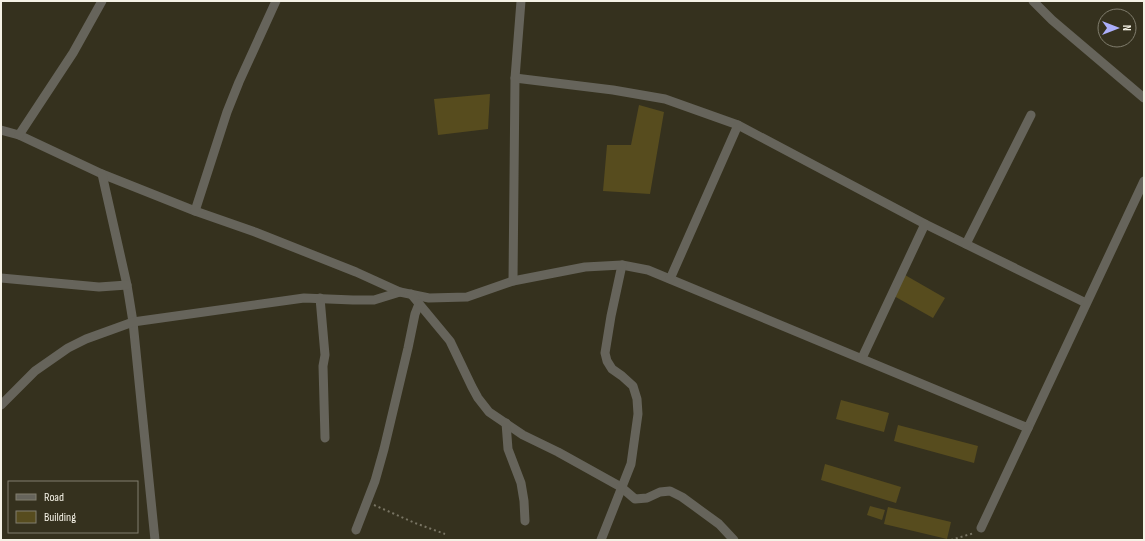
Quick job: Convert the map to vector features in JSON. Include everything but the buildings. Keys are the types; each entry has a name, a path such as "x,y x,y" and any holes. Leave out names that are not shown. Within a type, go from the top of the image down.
{"street":[{"path":"19,135 73,52 102,1"},
{"path":"195,211 238,82 276,1"},
{"path":"513,281 515,78 521,1"},
{"path":"1033,1 1052,20 1144,98"},
{"path":"515,78 614,90 665,99 738,125 925,224 1086,303"},
{"path":"966,244 1031,115"},
{"path":"670,279 738,125"},
{"path":"1,130 19,135 102,174 356,272 400,292 429,298 468,296 513,281 585,267 622,265 648,270 1028,428"},
{"path":"102,174 127,285 133,322 155,540"},
{"path":"981,528 1144,181"},
{"path":"862,358 925,224"},
{"path":"600,540 631,464 638,414 633,386 612,369 604,353 622,265"},
{"path":"1,278 98,287 127,285"},
{"path":"1,406 35,371 68,348 86,339 133,322 304,298 374,300 400,292"},
{"path":"411,294 450,340 478,398 489,412 523,436 558,452 621,487 635,499 647,498 660,492 670,491 682,497 719,524 734,540"},
{"path":"320,298 325,355 323,366 325,438"},
{"path":"356,530 368,502 384,449 418,304"},
{"path":"506,423 508,449 521,483 525,521"}],"path":[{"path":"368,502 415,523 445,534"},
{"path":"951,540 978,532 981,528"}]}
